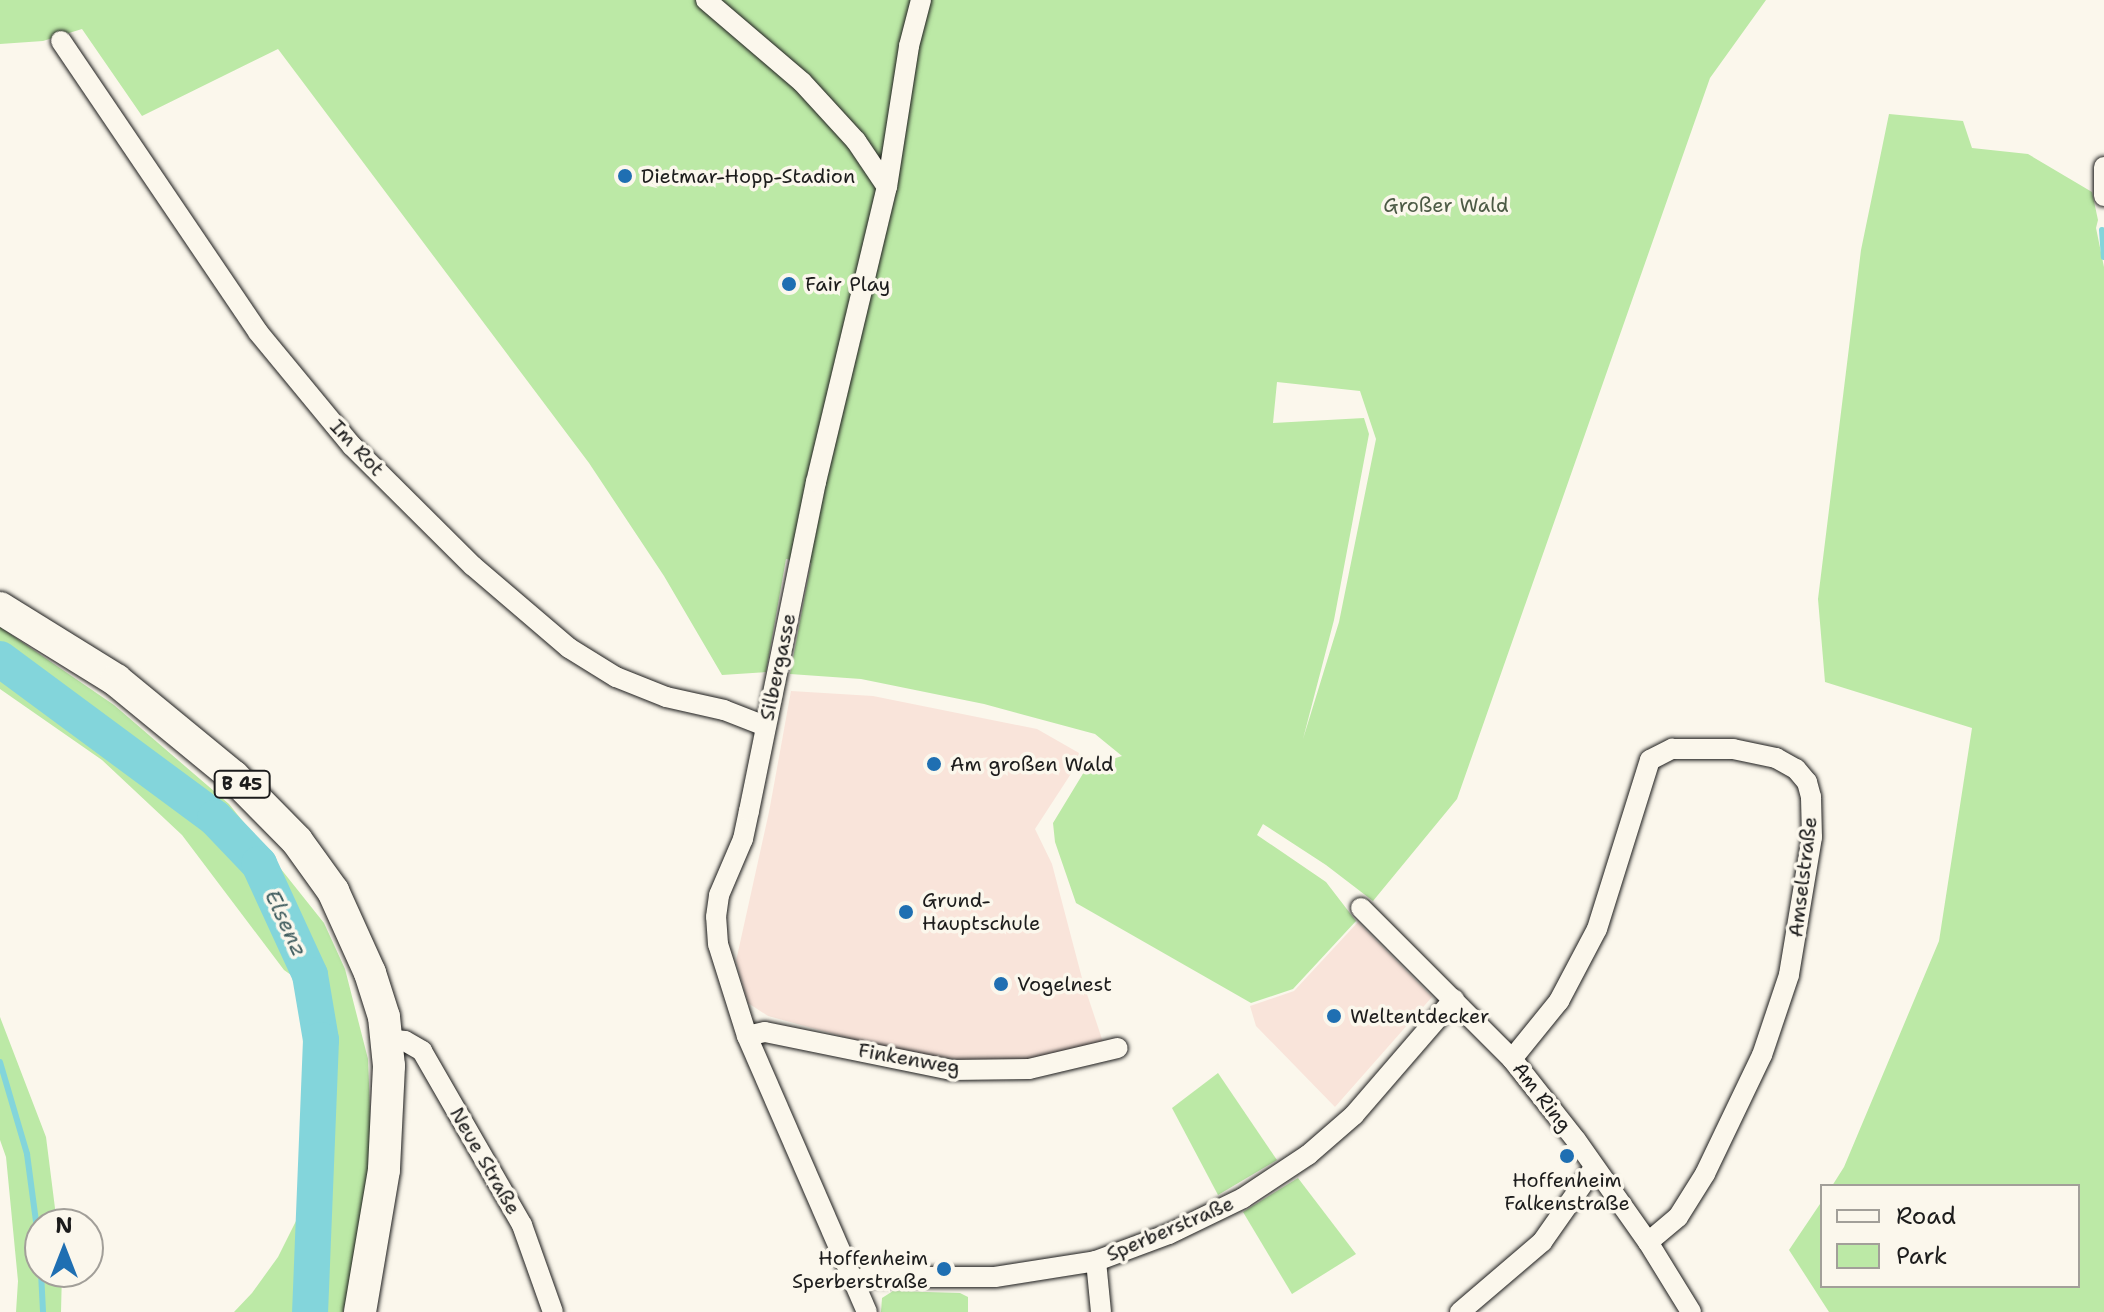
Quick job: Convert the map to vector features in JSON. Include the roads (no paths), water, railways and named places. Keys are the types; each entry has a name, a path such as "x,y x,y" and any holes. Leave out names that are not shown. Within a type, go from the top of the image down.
{"main road":[{"name":"B 45","path":"0,608 116,680 233,776 297,841 327,881 352,929 384,1017 389,1066 384,1170 360,1312"}],"street":[{"path":"706,0 802,82 856,141 887,187"},
{"name":"Silbergasse","path":"867,1312 747,1036 718,944 716,917 719,895 743,839 849,335 887,187 909,46 921,0"},
{"name":"Im Rot","path":"61,41 258,332 352,446 473,566 569,648 616,677 666,697 724,710 765,726"},
{"path":"2104,167 2104,196"},
{"name":"Amselstraße","path":"1512,1059 1559,1001 1597,929 1650,760 1672,749 1733,749 1776,758 1796,769 1807,782 1811,797 1812,837 1789,975 1762,1055 1705,1174 1678,1217 1648,1242"},
{"name":"Am Ring","path":"1361,908 1512,1059 1648,1242 1691,1312"},
{"name":"Sperberstraße","path":"855,1281 866,1277 995,1277 1096,1261 1169,1234 1230,1204 1308,1155 1354,1115 1454,999"},
{"name":"Finkenweg","path":"747,1036 765,1032 951,1070 1029,1069 1118,1048"},
{"name":"Neue Straße","path":"386,1039 405,1041 422,1051 522,1225 553,1312"},
{"path":"1460,1312 1542,1242 1594,1168"},
{"path":"1096,1261 1101,1312"}],"waterway":[{"path":"2102,230 2104,257"},
{"name":"Elsenz","path":"0,659 215,818 259,864 310,975 321,1040 310,1312"},
{"path":"0,1062 27,1154 34,1208"},
{"path":"42,1288 43,1312"}],"place":[{"name":"Dietmar-Hopp-Stadion","path":"625,176"},
{"name":"Fair Play","path":"789,284"},
{"name":"Am großen Wald","path":"934,764"},
{"name":"Grund- Hauptschule","path":"906,912"},
{"name":"Vogelnest","path":"1001,984"},
{"name":"Weltentdecker","path":"1334,1016"},
{"name":"Hoffenheim Falkenstraße","path":"1567,1156"},
{"name":"Hoffenheim Sperberstraße","path":"944,1269"}],"park label":[{"name":"Großer Wald","path":"1446,205"}]}
